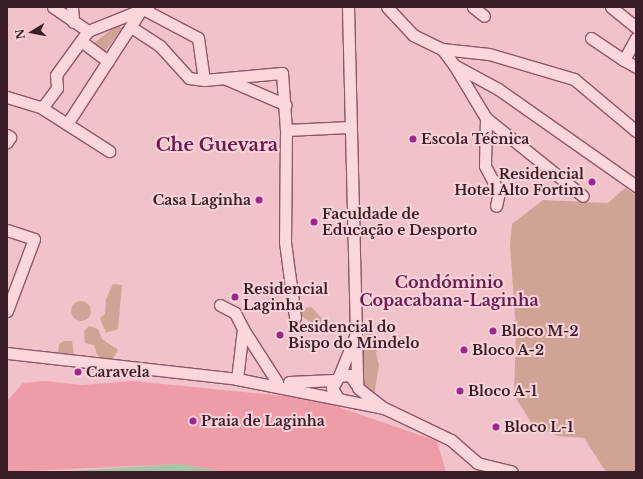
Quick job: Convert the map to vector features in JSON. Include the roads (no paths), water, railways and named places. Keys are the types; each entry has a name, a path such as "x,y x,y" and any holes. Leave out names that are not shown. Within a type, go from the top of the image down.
{"street":[{"path":"53,7 88,31"},
{"path":"72,7 73,22"},
{"path":"342,399 355,395 358,386 348,7"},
{"path":"387,7 413,35 442,49 489,54 574,79 636,131"},
{"path":"473,7 484,16"},
{"path":"67,124 130,27 145,8"},
{"path":"42,108 57,88 56,75 88,31 145,8"},
{"path":"145,8 198,38 204,80"},
{"path":"614,8 636,27"},
{"path":"130,27 160,46 182,74 204,80 282,73 286,106 284,242 295,317"},
{"path":"592,38 636,67"},
{"path":"624,60 636,38"},
{"path":"80,41 108,61"},
{"path":"442,49 454,65 486,118 583,196"},
{"path":"454,65 498,89 636,186"},
{"path":"224,79 286,106"},
{"path":"7,97 42,108 109,151"},
{"path":"486,118 486,166 499,192 496,206"},
{"path":"286,130 350,127"},
{"path":"7,135 10,137 7,142"},
{"path":"7,230 34,239 7,311"},
{"path":"220,305 235,313 273,383"},
{"path":"237,379 243,329"},
{"path":"342,399 333,392 337,378 357,330"},
{"path":"7,353 273,383 384,408 451,440 477,463 512,472"},
{"path":"273,383 350,376 358,386 384,408"}],"place":[{"name":"Escola Técnica","path":"413,139"},
{"name":"Residencial Hotel Alto Fortim","path":"592,182"},
{"name":"Casa Laginha","path":"259,200"},
{"name":"Faculdade de Educação e Desporto","path":"314,222"},
{"name":"Residencial Laginha","path":"235,297"},
{"name":"Bloco M-2","path":"493,331"},
{"name":"Residencial do Bispo do Mindelo","path":"280,335"},
{"name":"Bloco A-2","path":"464,350"},
{"name":"Caravela","path":"78,372"},
{"name":"Bloco A-1","path":"460,391"},
{"name":"Praia de Laginha","path":"193,421"},
{"name":"Bloco L-1","path":"496,427"}],"district":[{"name":"Che Guevara","path":"217,145"},
{"name":"Condóminio Copacabana-Laginha","path":"449,291"}]}
